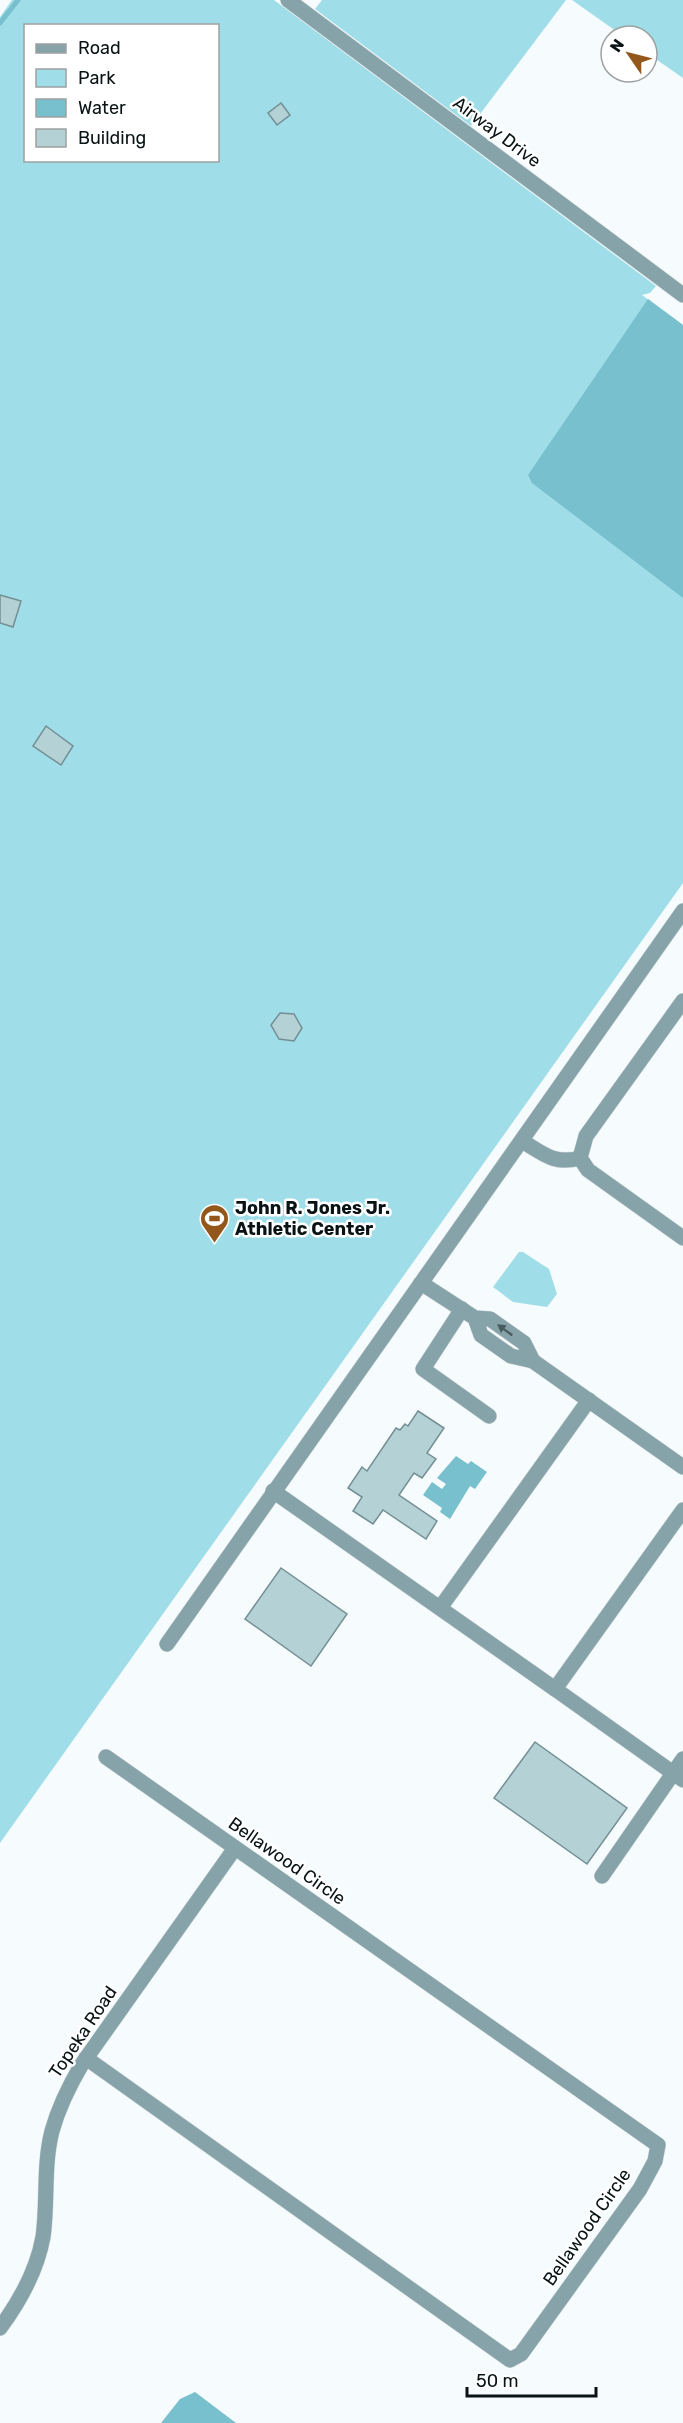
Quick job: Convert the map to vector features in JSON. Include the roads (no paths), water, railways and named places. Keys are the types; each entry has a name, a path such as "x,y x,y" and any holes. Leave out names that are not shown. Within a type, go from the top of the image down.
{"street":[{"name":"Airway Drive","path":"288,0 683,295"},
{"path":"166,1644 683,911"},
{"path":"683,1001 586,1136 580,1158 588,1170 683,1238"},
{"path":"522,1141 552,1158 565,1162 580,1158"},
{"path":"421,1283 469,1313 481,1335 511,1356 533,1361 683,1467"},
{"path":"469,1313 423,1369 489,1416"},
{"path":"440,1608 589,1400"},
{"path":"273,1491 678,1777"},
{"path":"555,1689 683,1510"},
{"name":"Bellawood Circle","path":"86,2058 510,2360 521,2354 633,2199 655,2160 658,2145 106,1758"},
{"path":"602,1876 678,1777 683,1759"},
{"name":"Topeka Road","path":"0,2328 29,2282 42,2237 45,2176 52,2133 62,2099 86,2058 235,1848"}],"water":[{"path":"648,299 683,325 683,598 532,483 528,475"},
{"path":"456,1456 468,1464 471,1461 487,1472 475,1489 470,1486 450,1519 440,1512 442,1508 423,1495 432,1482 442,1489 446,1484 437,1478"},
{"path":"195,2392 236,2423 161,2423 180,2399"}],"waterway":[{"path":"0,23 18,0"}],"place":[{"name":"John R. Jones Jr. Athletic Center","path":"214,1244"}]}
